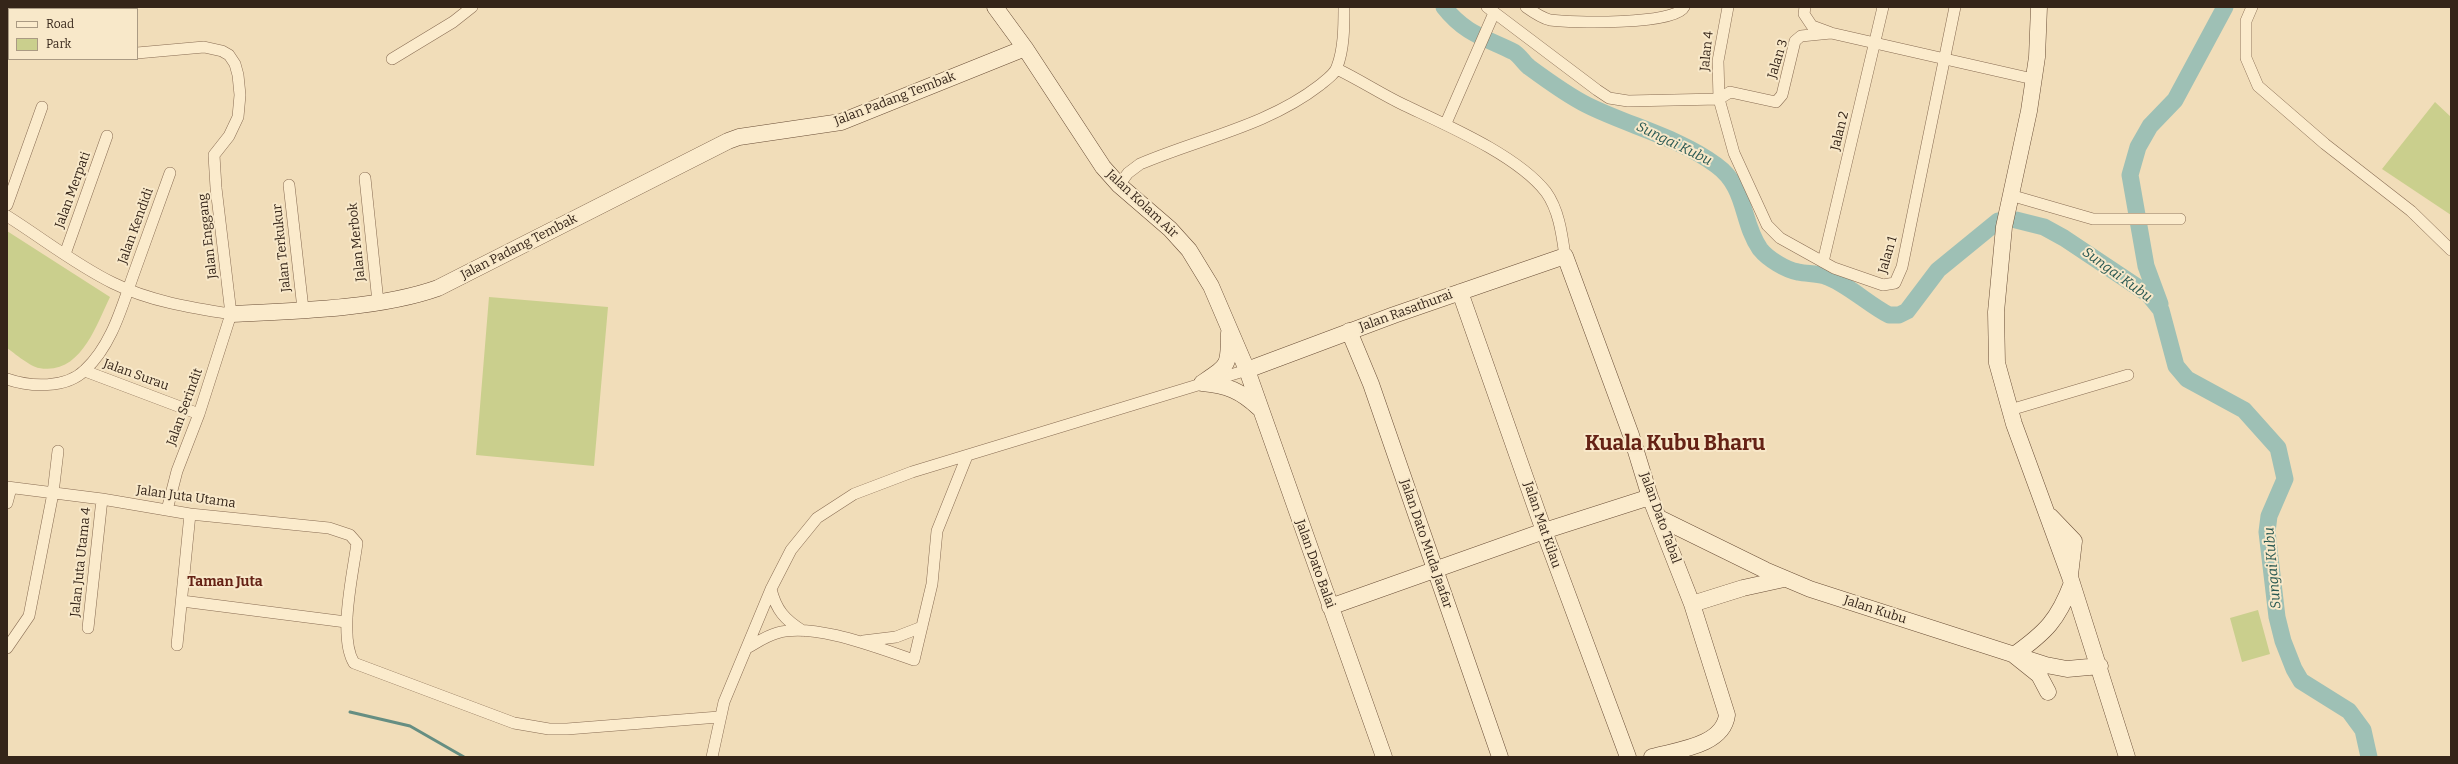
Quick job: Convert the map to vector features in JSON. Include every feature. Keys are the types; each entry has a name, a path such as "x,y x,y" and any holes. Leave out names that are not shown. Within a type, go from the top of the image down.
{"street":[{"path":"392,60 453,22 472,7"},
{"name":"Jalan Kolam Air","path":"995,7 1025,48 1103,167 1119,185 1170,230 1189,250 1211,286 1247,370"},
{"path":"1119,185 1128,173 1140,164 1250,125 1304,97 1337,69 1343,39 1344,7"},
{"path":"1526,7 1548,19 1589,23 1654,19 1676,14 1684,7"},
{"name":"Jalan 4","path":"1719,99 1718,55 1728,7"},
{"path":"1805,7 1804,14 1812,26 1831,33 2033,79"},
{"name":"Jalan 2","path":"1823,262 1876,43 1883,7"},
{"name":"Jalan 1","path":"1719,99 1734,153 1767,225 1780,238 1823,262 1863,280 1883,285 1891,285 1898,278 1956,7"},
{"path":"2039,7 2029,111 2010,195 2003,234 1995,336 1998,363 2010,410 2045,510 2074,541 2071,580 2063,607 2047,630 2014,655 2039,676 2048,692"},
{"path":"2252,7 2246,21 2246,58 2258,86 2325,144 2411,211 2451,250"},
{"path":"1446,123 1485,32 1490,10 1609,98 1628,101 1719,99"},
{"name":"Jalan 3","path":"1719,99 1730,92 1776,102 1782,95 1795,41 1801,36 1831,33"},
{"name":"Jalan Enggang","path":"138,53 204,47 222,51 229,55 235,64 238,75 240,95 238,117 232,131 214,155 216,188 231,314"},
{"name":"Jalan Padang Tembak","path":"7,216 90,271 128,289 163,300 231,314 396,300 438,288 728,141 739,137 841,122 1025,48"},
{"path":"1337,69 1404,104 1446,123 1520,168 1546,193 1561,230 1565,256"},
{"path":"7,205 42,107"},
{"name":"Jalan Merpati","path":"65,254 107,136"},
{"name":"Jalan Kendidi","path":"85,371 113,330 170,173"},
{"name":"Jalan Merbok","path":"364,178 378,302"},
{"name":"Jalan Terkukur","path":"289,185 303,309"},
{"path":"2010,195 2093,219 2180,219"},
{"name":"Jalan Rasathurai","path":"1247,370 1349,331 1565,256"},
{"name":"Jalan Dato Tabal","path":"1565,256 1631,435 1650,497 1692,604 1727,715 1726,723 1715,736 1699,743 1652,757"},
{"name":"Jalan Mat Kilau","path":"1460,292 1544,531 1628,757"},
{"name":"Jalan Serindit","path":"167,510 177,471 199,414 231,314"},
{"name":"Jalan Dato Muda Jaafar","path":"1349,331 1371,384 1500,757"},
{"path":"1202,383 1220,384 1238,391 1258,404 1272,360 1253,354 1232,334"},
{"path":"1202,383 1224,368 1228,361 1232,334"},
{"path":"712,757 719,717 729,687 771,589 791,550 804,531 817,518 854,494 912,472 1247,370"},
{"name":"Jalan Dato Balai","path":"1247,370 1384,757"},
{"path":"7,379 19,383 56,384 85,371"},
{"name":"Jalan Surau","path":"85,371 199,414"},
{"path":"2010,410 2128,375"},
{"path":"7,648 27,621 53,493 58,451"},
{"path":"747,648 778,632 803,631 858,641 914,660 932,584 937,531 967,456"},
{"path":"7,503 9,487"},
{"name":"Jalan Juta Utama","path":"9,487 102,498 190,514 329,528 350,535 357,543 346,622"},
{"path":"1330,608 1544,531 1650,497"},
{"name":"Jalan Juta Utama 4","path":"88,628 102,498"},
{"path":"177,645 190,514"},
{"name":"Jalan Kubu","path":"1659,518 1739,558 1784,578 2014,655 2067,669 2100,666"},
{"path":"1739,558 1744,572 1743,588"},
{"path":"1692,604 1743,588 1784,578"},
{"path":"2071,580 2100,666 2127,757"},
{"path":"771,589 774,601 781,614 787,621 803,631"},
{"path":"1700,629 1708,612 1720,596"},
{"path":"182,601 346,622 351,657 354,663 514,723 549,729 567,730 719,717"},
{"path":"858,641 896,638 922,627"}],"green space":[{"path":"2435,102 2451,117 2451,215 2382,169"},
{"path":"7,231 110,297 85,346 76,357 65,364 53,368 39,368 27,363 7,348"},
{"path":"489,297 608,307 594,466 476,455"},
{"path":"2258,610 2270,654 2242,662 2230,618"}],"waterway":[{"name":"Sungai Kubu","path":"1444,7 1452,16 1468,29 1485,39 1514,52 1529,67 1572,97 1603,112 1670,139 1701,155 1716,165 1726,174 1739,194 1749,228 1754,239 1760,249 1768,257 1793,271 1822,275 1833,279 1889,315 1899,315 1907,311 1938,270 1998,221"},
{"path":"2160,304 2146,266 2130,175 2138,147 2150,126 2175,100 2225,7"},
{"name":"Sungai Kubu","path":"2016,220 2044,227 2064,238 2148,294 2161,310 2176,366 2187,379 2244,410 2278,448 2285,479 2269,516 2267,532 2277,617 2283,641 2294,669 2301,681 2349,711 2363,730 2369,757"},
{"path":"350,712 410,726 464,757"}],"district":[{"name":"Kuala Kubu Bharu","path":"1675,444"},
{"name":"Taman Juta","path":"225,582"}]}
